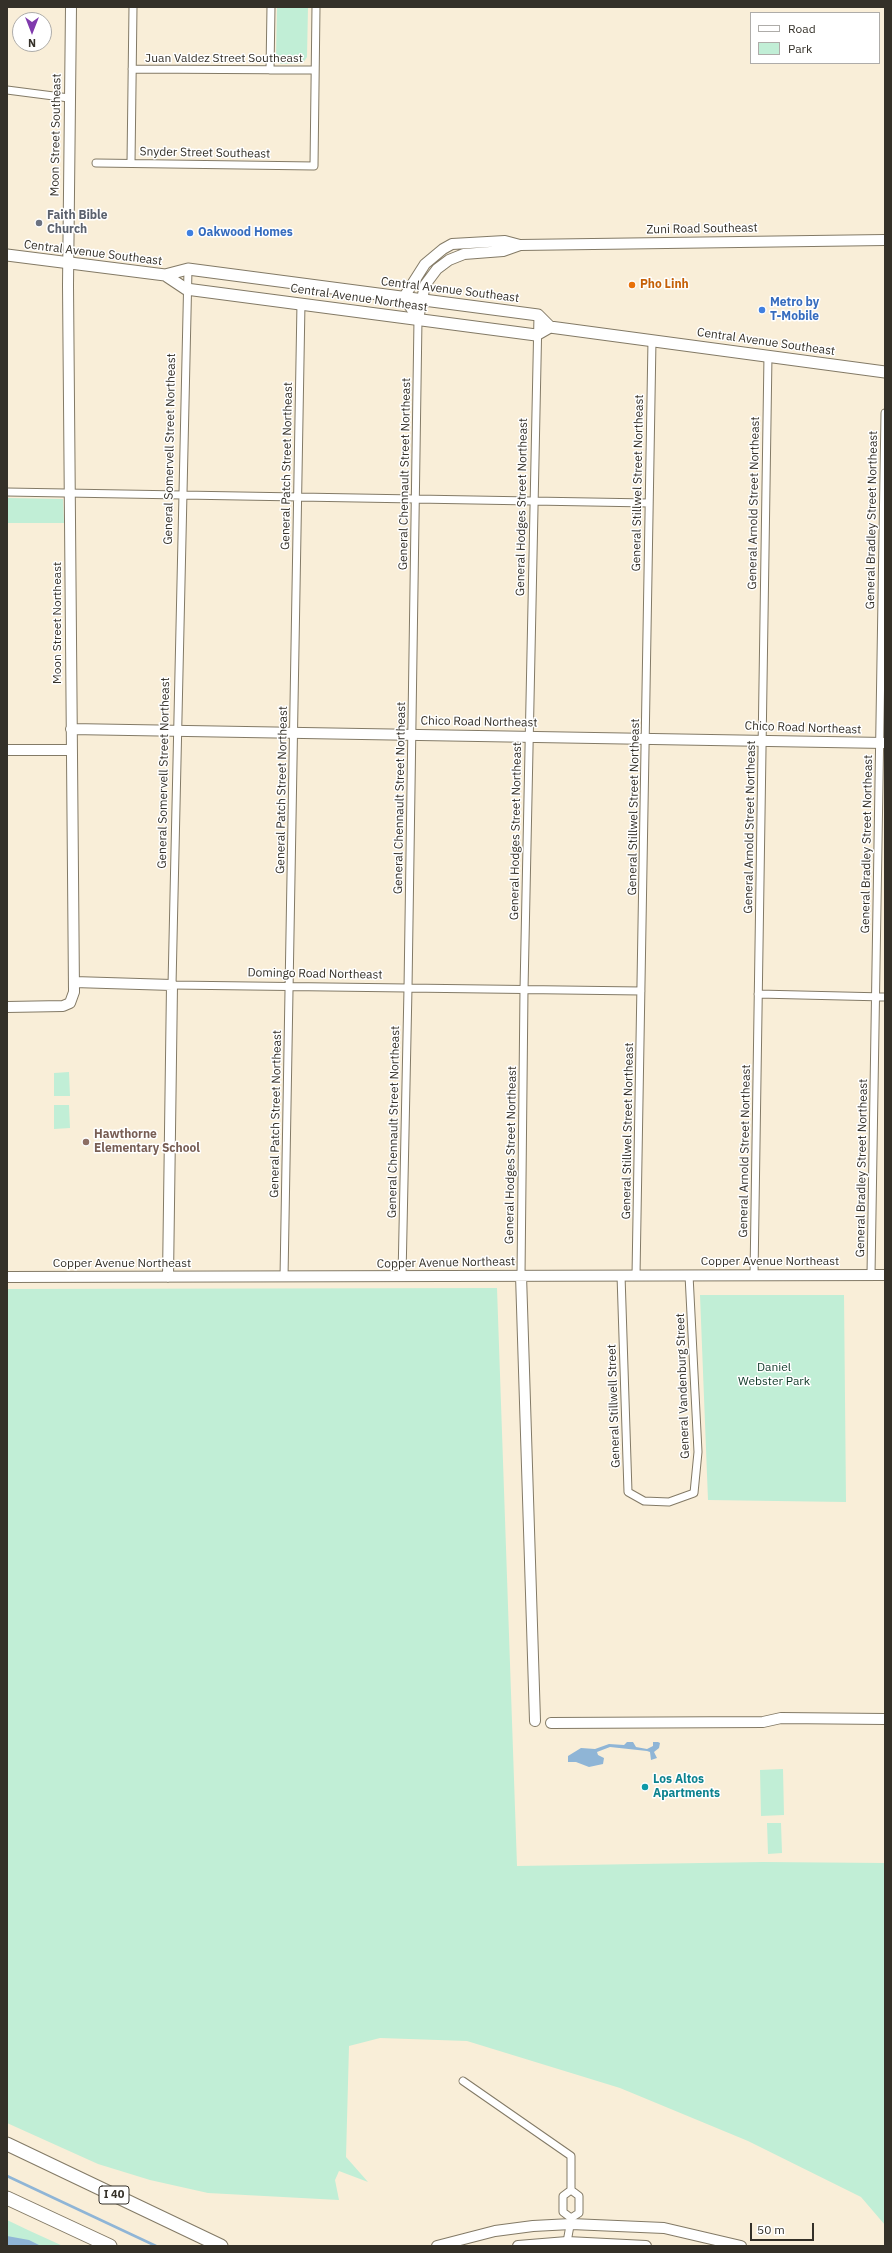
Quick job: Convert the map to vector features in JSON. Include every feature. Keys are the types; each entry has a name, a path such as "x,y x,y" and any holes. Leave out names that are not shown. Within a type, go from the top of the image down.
{"highway":[{"name":"I 40","path":"7,2144 221,2246"},
{"path":"7,2198 110,2246"}],"main road":[{"name":"Central Avenue Southeast","path":"7,255 68,264 165,275 188,269 538,315"},
{"name":"Central Avenue Northeast","path":"165,275 186,289 536,335"},
{"path":"536,335 550,327 538,315"},
{"name":"Central Avenue Southeast","path":"550,327 885,372"}],"street":[{"name":"Moon Street Southeast","path":"68,264 71,7"},
{"path":"131,163 133,7"},
{"path":"270,70 271,7"},
{"path":"315,70 316,7"},
{"name":"Juan Valdez Street Southeast","path":"132,69 315,70"},
{"name":"Snyder Street Southeast","path":"96,163 314,166 315,70"},
{"path":"7,90 69,98"},
{"name":"Zuni Road Southeast","path":"404,297 425,264 443,249 452,244 504,241 520,245 885,240"},
{"name":"Zuni Road Southeast","path":"418,319 420,300 425,285 437,269 449,260 464,254 503,251 520,245"},
{"name":"Moon Street Northeast","path":"68,264 74,982"},
{"name":"General Somervell Street Northeast","path":"168,1277 172,984 186,289 188,269"},
{"path":"404,297 418,319"},
{"name":"General Patch Street Northeast","path":"284,1277 295,732 301,303"},
{"name":"General Hodges Street Northeast","path":"521,1275 528,736 536,335 538,315"},
{"name":"General Chennault Street Northeast","path":"402,1277 418,319"},
{"name":"General Stillwel Street Northeast","path":"636,1275 652,340"},
{"name":"General Arnold Street Northeast","path":"754,1275 768,356"},
{"name":"General Bradley Street Northeast","path":"871,1274 882,743 885,413"},
{"path":"7,492 649,503"},
{"name":"Chico Road Northeast","path":"72,729 882,743"},
{"path":"7,750 71,750"},
{"path":"7,1007 57,1006 70,1003 73,996 74,982"},
{"name":"Domingo Road Northeast","path":"74,982 641,991"},
{"path":"758,994 885,997"},
{"path":"521,1275 535,1722"},
{"name":"General Stillwell Street","path":"621,1275 628,1492 644,1501 670,1502"},
{"name":"General Vandenburg Street","path":"670,1502 694,1493 698,1452 689,1275"},
{"name":"Copper Avenue Northeast","path":"7,1277 885,1275"},
{"path":"551,1724 764,1722 781,1718 885,1719"},
{"path":"463,2081 571,2156 570,2190 563,2196 563,2212 571,2221"},
{"path":"567,2242 571,2221 579,2213 579,2196 570,2190"},
{"path":"437,2246 495,2231 571,2221 664,2228 741,2246"},
{"path":"518,2246 567,2242 646,2246"}],"green space":[{"path":"277,7 308,7 307,57 303,63 281,64 276,58"},
{"path":"7,498 63,499 64,523 8,523"},
{"path":"69,1072 70,1096 54,1096 54,1073"},
{"path":"54,1105 69,1105 70,1128 54,1129"},
{"path":"497,1288 517,1866 763,1862 885,1863 885,2225 861,2197 748,2141 620,2088 467,2041 380,2038 349,2046 346,2157 368,2182 339,2171 335,2180 339,2200 208,2193 150,2180 98,2164 7,2123 7,1289"},
{"name":"Daniel Webster Park","path":"700,1295 844,1295 846,1502 708,1500"},
{"path":"783,1769 784,1815 761,1816 760,1770"},
{"path":"767,1823 781,1823 782,1853 768,1854"},
{"path":"7,2220 30,2231 63,2246 7,2246"}],"water":[{"path":"627,1742 633,1742 636,1747 647,1749 653,1746 653,1742 660,1743 659,1748 654,1752 657,1758 651,1760 650,1752 647,1751 610,1747 597,1752 598,1755 604,1758 603,1764 589,1767 576,1762 568,1762 568,1756 581,1748 595,1749 609,1744 624,1745"},
{"path":"7,2236 29,2240 41,2246 7,2246"}],"waterway":[{"path":"7,2176 156,2246"}],"place":[{"name":"Faith Bible Church","path":"39,223"},
{"name":"Oakwood Homes","path":"190,233"},
{"name":"Pho Linh","path":"632,285"},
{"name":"Metro by T-Mobile","path":"762,310"},
{"name":"Hawthorne Elementary School","path":"86,1142"},
{"name":"Los Altos Apartments","path":"645,1787"}]}
